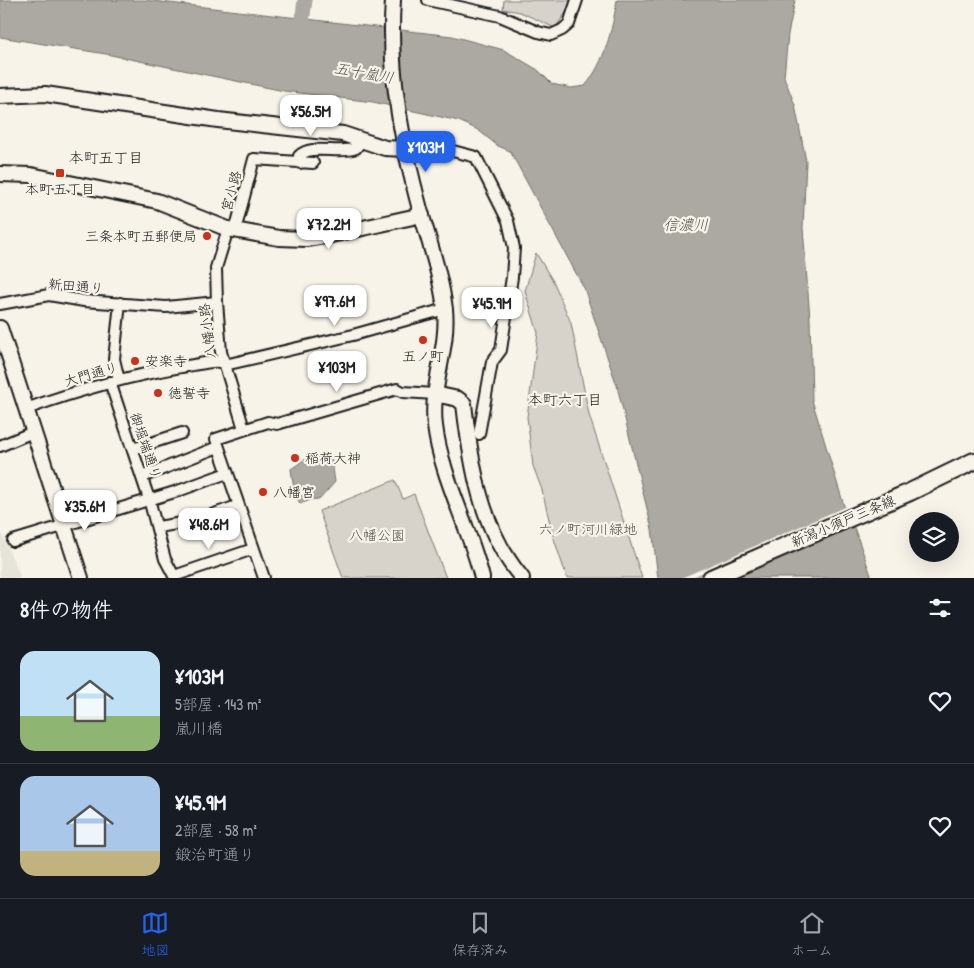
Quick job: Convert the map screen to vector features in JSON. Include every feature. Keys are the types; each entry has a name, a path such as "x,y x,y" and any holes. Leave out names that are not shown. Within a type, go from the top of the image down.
{"main road":[{"name":"新潟小須戸三条線","path":"711,578 910,492 974,461"}],"street":[{"path":"428,0 500,16 538,32 551,35 569,24 577,0"},
{"path":"393,1 393,70 404,143 445,309 435,394 437,437 482,578"},
{"path":"0,96 45,94 218,120 342,134 386,148 404,143 449,150 476,157 504,212 512,235 512,276 501,350 492,362 479,434"},
{"path":"313,163 300,163 299,156 308,149 342,152 356,148 362,140"},
{"name":"宮小路","path":"232,230 254,159 300,163"},
{"path":"0,174 31,175 157,201 232,230 279,238 306,239 422,215"},
{"name":"八幡小路","path":"232,230 216,268 217,302 221,352 244,429"},
{"name":"新田通り","path":"0,304 49,295 84,301 166,307 217,302"},
{"name":"新田通り","path":"115,381 114,360 120,303"},
{"name":"大門通り","path":"26,409 115,381 155,371 224,362 229,364 353,335 445,309"},
{"path":"0,328 6,367 26,409 81,578"},
{"name":"御堀端通り","path":"115,381 133,449 158,527 165,559 174,577"},
{"path":"264,578 237,506 216,440 268,422 277,424 397,389 403,392 435,394 458,399 464,404 470,456 482,500 499,546 522,578"},
{"path":"0,446 33,432"},
{"path":"133,449 182,433"},
{"path":"142,477 218,447"},
{"path":"13,541 227,473"},
{"path":"158,527 194,521 237,506"},
{"path":"174,577 253,549"}],"shaded area":[{"path":"1,532 21,578 0,578"}],"green space":[{"path":"504,0 572,0 572,4 555,28 520,12 503,9"},
{"name":"六ノ町河川緑地","path":"536,253 554,283 571,323 589,415 642,578 567,578 553,536 542,490 533,466 527,417 538,333 525,291"},
{"name":"八幡公園","path":"395,480 403,499 414,494 446,578 343,578 319,511"}],"water":[{"name":"信濃川","path":"0,0 144,0 452,36 504,50 538,70 552,84 571,88 585,86 598,67 607,45 617,0 795,0 788,34 784,77 795,105 806,161 803,228 810,319 812,400 845,509 855,530 872,578 658,578 652,529 617,386 584,288 510,151 498,146 478,130 459,121 373,102 284,91 106,54 0,37"},
{"path":"327,454 332,461 335,482 319,500 313,499 300,504 294,490 291,469 304,460"}],"pier":[{"path":"847,506 848,510 690,578 681,578"}],"waterway":[{"path":"300,38 305,0"}],"place":[{"name":"本町五丁目","path":"60,173"},
{"name":"三条本町五郵便局","path":"207,236"},
{"name":"五ノ町","path":"423,340"},
{"name":"安楽寺","path":"135,361"},
{"name":"徳誓寺","path":"158,393"},
{"name":"稲荷大神","path":"295,458"},
{"name":"八幡宮","path":"263,492"}],"district":[{"name":"本町五丁目","path":"106,158"},
{"name":"本町六丁目","path":"565,400"}],"water label":[{"name":"五十嵐川","path":"364,73"}]}
